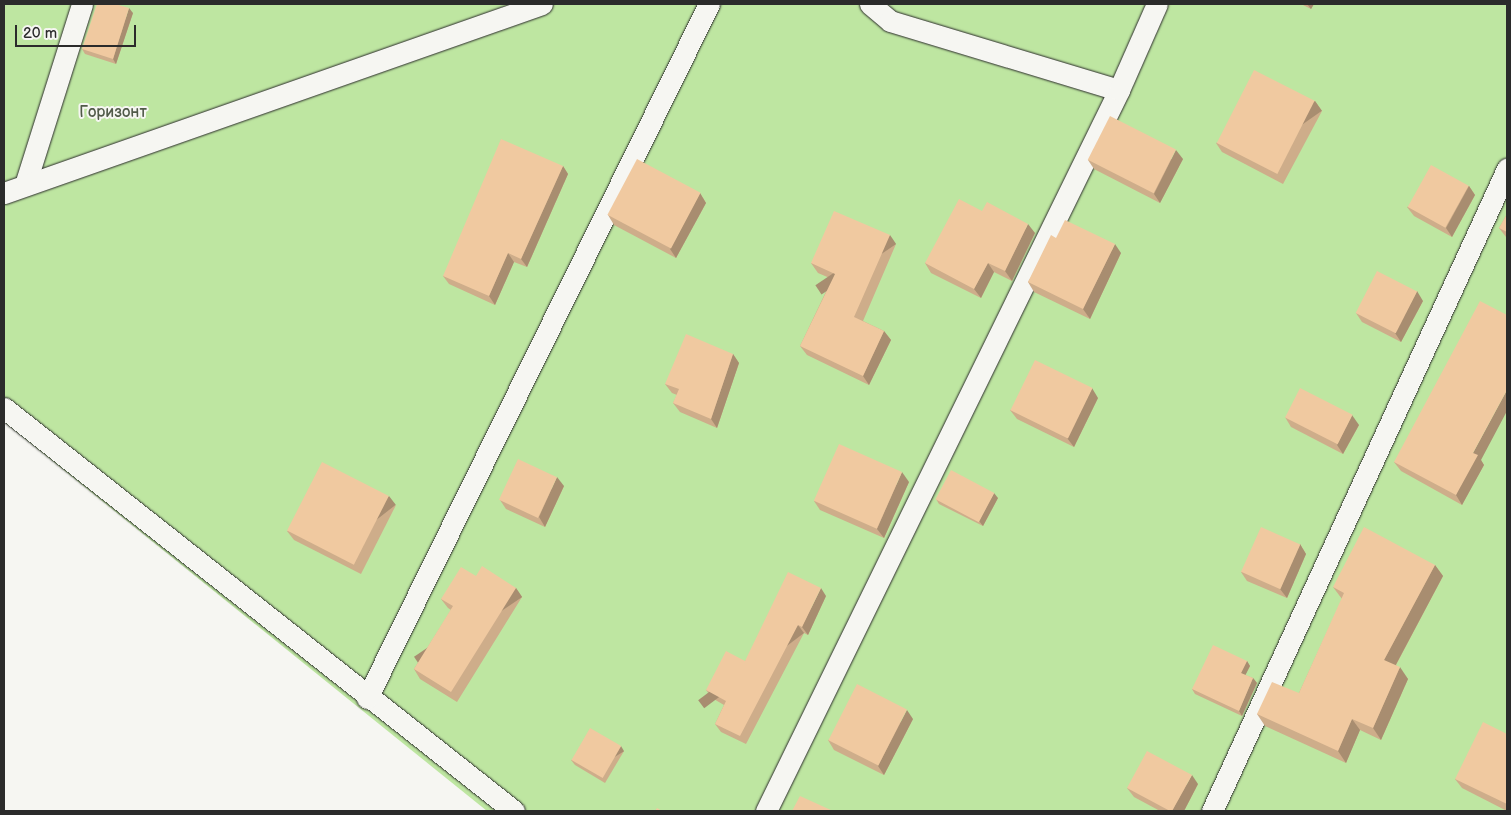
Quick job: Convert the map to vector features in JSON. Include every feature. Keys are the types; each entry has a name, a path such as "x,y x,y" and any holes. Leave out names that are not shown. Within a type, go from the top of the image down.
{"lane":[{"path":"25,185 82,4"},
{"path":"4,193 542,4"},
{"path":"367,698 709,4"},
{"path":"870,4 890,21 1120,90"},
{"path":"766,811 1120,90 1157,4"},
{"path":"1212,811 1507,168"},
{"path":"4,408 367,698 514,811"}],"green space":[{"name":"Горизонт","path":"4,4 1507,4 1507,811 487,811 4,422"}],"building":[{"path":"97,4 115,4 129,8 113,59 82,49"},
{"path":"1254,70 1315,101 1277,174 1217,143"},
{"path":"1110,116 1176,150 1154,193 1088,160"},
{"path":"501,139 563,166 521,259 508,253 489,296 443,276"},
{"path":"637,159 701,193 671,248 607,215"},
{"path":"1431,165 1469,186 1445,228 1408,207"},
{"path":"959,199 982,211 987,202 1028,224 1005,271 988,263 974,289 925,263"},
{"path":"834,211 890,235 854,317 884,331 863,376 800,346 835,274 811,263"},
{"path":"1507,214 1507,232 1499,228"},
{"path":"1065,220 1115,244 1083,309 1028,282 1051,235 1056,238"},
{"path":"1377,271 1417,291 1396,333 1356,313"},
{"path":"1480,301 1507,315 1507,390 1473,453 1478,455 1456,495 1394,462"},
{"path":"686,334 733,354 711,419 673,403 679,389 665,384"},
{"path":"1035,360 1093,388 1068,438 1010,410"},
{"path":"1300,388 1353,415 1338,444 1285,417"},
{"path":"839,444 902,472 877,529 814,501"},
{"path":"518,459 557,477 538,518 499,500"},
{"path":"322,462 389,496 354,565 287,531"},
{"path":"951,470 994,493 979,522 936,499"},
{"path":"1261,527 1300,544 1280,589 1241,572"},
{"path":"1364,527 1435,565 1384,660 1400,667 1373,728 1352,719 1338,751 1257,714 1272,682 1299,693 1344,593 1333,587"},
{"path":"482,566 516,588 451,692 414,669 453,606 441,599 461,567 476,576"},
{"path":"788,572 821,588 802,627 798,625 740,736 715,724 726,701 706,690 726,651 745,661"},
{"path":"1213,645 1247,661 1241,673 1253,678 1239,711 1192,689"},
{"path":"857,684 907,709 878,766 828,740"},
{"path":"1483,722 1507,734 1507,804 1455,779"},
{"path":"590,728 621,746 603,778 572,760"},
{"path":"1147,751 1192,775 1172,811 1127,788"},
{"path":"800,796 833,811 792,811"}]}
